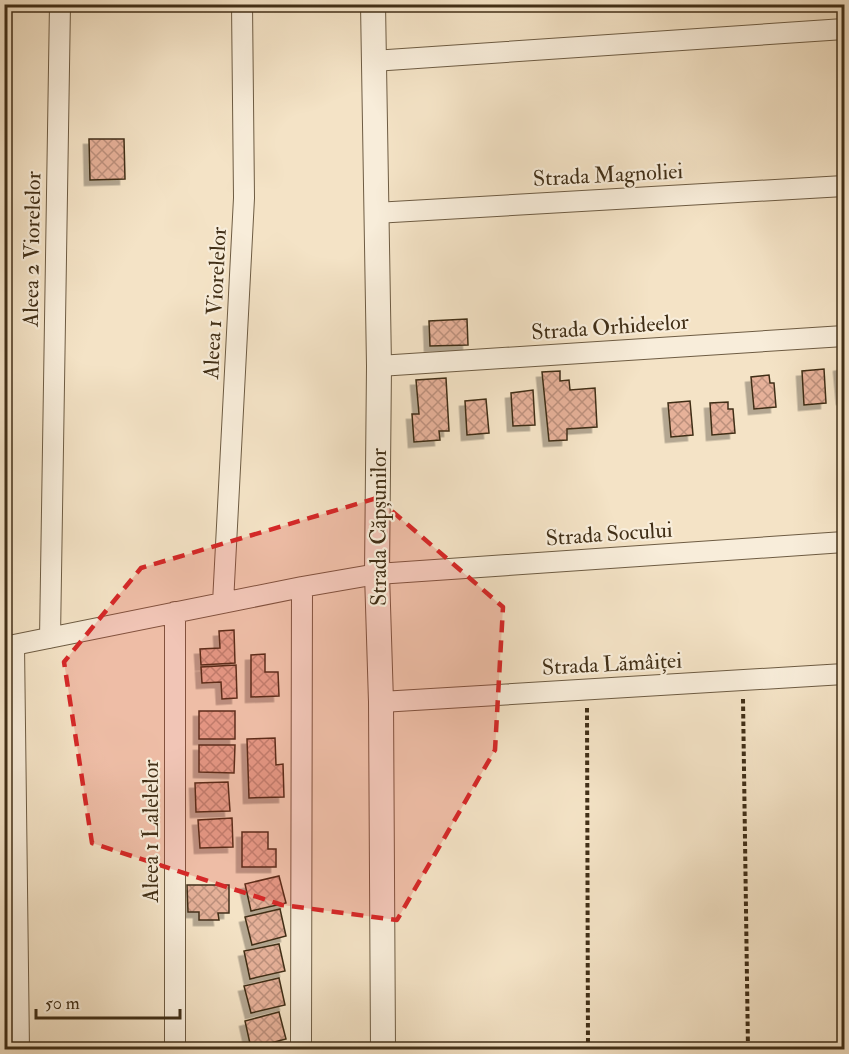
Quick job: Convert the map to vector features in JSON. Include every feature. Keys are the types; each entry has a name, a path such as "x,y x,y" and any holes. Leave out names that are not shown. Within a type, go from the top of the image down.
{"street":[{"name":"Aleea 2 Viorelelor","path":"50,638 60,4"},
{"name":"Aleea 1 Viorelelor","path":"223,603 244,198 242,4"},
{"name":"Strada Căpșunilor","path":"373,4 379,366 377,574 381,702 383,1050"},
{"path":"373,61 844,30"},
{"name":"Strada Magnoliei","path":"375,213 844,186"},
{"name":"Strada Orhideelor","path":"379,366 844,336"},
{"name":"Strada Socului","path":"9,646 377,574 844,542"},
{"path":"301,1044 302,587"},
{"name":"Aleea 1 Lalelelor","path":"175,612 175,1050"},
{"path":"9,646 19,1050"},
{"name":"Strada Lămâiței","path":"381,702 844,674"}],"path":[{"path":"742,680 748,1050"},
{"path":"587,690 588,1050"}],"highlighted area":[{"path":"377,498 503,607 495,750 397,920 282,905 92,843 64,662 141,568"}],"building":[{"path":"89,139 124,139 125,179 90,180"},
{"path":"467,319 468,345 430,346 429,321"},
{"path":"844,365 844,399 842,399 839,366"},
{"path":"824,369 826,403 804,405 802,371"},
{"path":"560,371 560,381 569,380 570,390 595,388 597,427 567,429 567,440 549,441 542,372"},
{"path":"769,375 770,383 774,383 776,407 754,409 751,377"},
{"path":"446,378 449,431 439,431 440,440 414,442 412,414 419,414 416,380"},
{"path":"533,390 535,425 513,426 511,393"},
{"path":"486,399 489,433 467,435 465,401"},
{"path":"690,401 693,435 671,437 668,403"},
{"path":"728,402 728,409 733,409 735,433 712,435 710,403"},
{"path":"234,630 235,663 201,665 200,649 220,648 219,631"},
{"path":"265,654 265,672 278,672 279,696 251,697 251,655"},
{"path":"236,665 237,698 222,699 221,682 202,683 201,667"},
{"path":"199,711 235,711 235,739 199,739"},
{"path":"275,738 276,765 283,764 284,797 249,798 247,739"},
{"path":"199,745 235,745 234,773 199,772"},
{"path":"228,782 230,811 196,812 195,783"},
{"path":"232,818 233,847 200,848 198,820"},
{"path":"242,832 268,832 268,849 276,849 276,867 242,867"},
{"path":"279,876 286,903 251,911 245,884"},
{"path":"187,885 229,885 229,913 218,913 219,920 199,920 199,912 188,912"},
{"path":"280,909 286,936 252,945 245,917"},
{"path":"279,944 285,971 250,979 244,951"},
{"path":"279,978 285,1005 251,1013 244,986"},
{"path":"279,1012 286,1039 251,1048 245,1021"}]}
